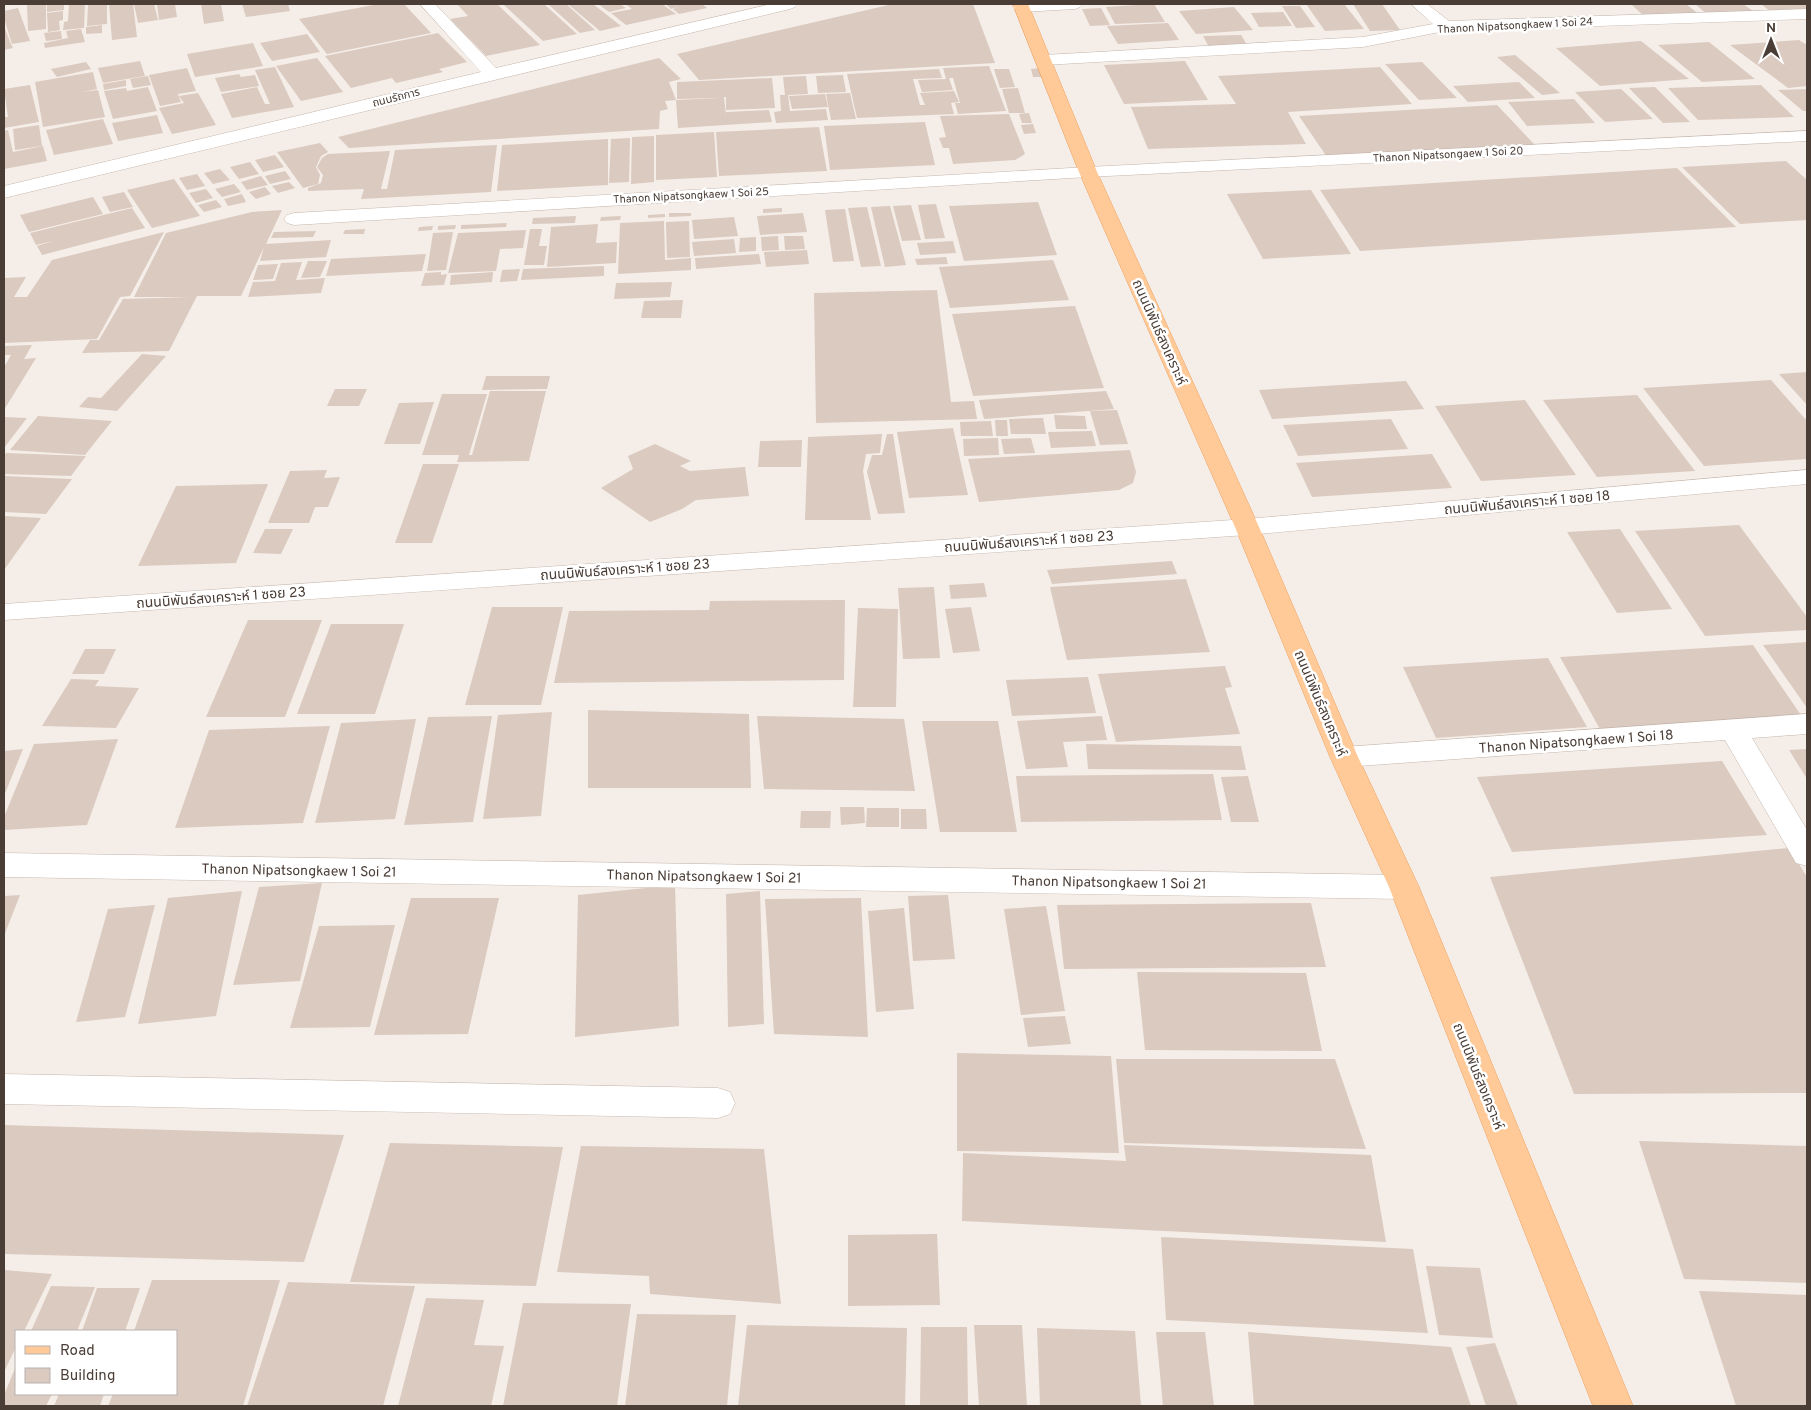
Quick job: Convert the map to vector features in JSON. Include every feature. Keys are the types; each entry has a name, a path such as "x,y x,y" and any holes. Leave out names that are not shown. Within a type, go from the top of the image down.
{"main road":[{"name":"ถนนนิพันธ์สงเคราะห์","path":"1020,6 1044,60 1088,172 1247,526 1344,757 1404,887 1613,1406"}],"street":[{"path":"427,4 492,74"},
{"name":"ถนนรัถการ","path":"4,192 790,4"},
{"path":"1020,6 1075,4"},
{"path":"1418,4 1445,26"},
{"name":"Thanon Nipatsongkaew 1 Soi 24","path":"1044,60 1363,42 1445,26 1807,14"},
{"name":"Thanon Nipatsongaew 1 Soi 20","path":"1088,172 1807,136"},
{"name":"Thanon Nipatsongkaew 1 Soi 25","path":"294,219 1088,172"},
{"name":"ถนนนิพันธ์สงเคราะห์ 1 ซอย 18","path":"1247,526 1807,477"},
{"name":"ถนนนิพันธ์สงเคราะห์ 1 ซอย 23","path":"4,612 1247,526"},
{"name":"Thanon Nipatsongkaew 1 Soi 18","path":"1344,757 1807,724"},
{"path":"1733,730 1807,856"},
{"name":"Thanon Nipatsongkaew 1 Soi 21","path":"4,865 1404,887"},
{"path":"4,1089 718,1103"}],"building":[{"path":"27,4 46,4 46,29 28,31"},
{"path":"47,4 64,4 64,10 47,12"},
{"path":"69,4 85,4 84,28 63,30 64,22 68,21"},
{"path":"88,4 107,4 107,24 87,26"},
{"path":"109,4 133,4 137,37 112,40"},
{"path":"134,4 154,4 158,20 138,23"},
{"path":"157,4 175,4 177,17 159,20"},
{"path":"201,4 221,4 224,21 204,24"},
{"path":"242,4 288,4 290,11 246,17"},
{"path":"379,4 404,4 431,33 327,54 299,19"},
{"path":"457,4 497,4 540,45 486,56 450,19 468,16"},
{"path":"503,4 544,4 577,34 543,41"},
{"path":"548,4 566,4 595,30 580,33"},
{"path":"593,4 621,26 600,31 569,5"},
{"path":"598,4 620,4 626,8 609,12"},
{"path":"625,4 662,4 676,14 626,25 611,13 632,9"},
{"path":"666,4 702,4 707,8 679,14 673,9 677,7 671,9"},
{"path":"893,4 973,4 995,63 699,80 677,54"},
{"path":"1154,4 1165,22 1115,24 1106,7"},
{"path":"1306,4 1344,4 1364,29 1325,31"},
{"path":"1353,4 1382,4 1400,30 1370,31"},
{"path":"1631,4 1686,4 1700,15 1646,18"},
{"path":"1695,4 1743,4 1753,11 1707,14"},
{"path":"1761,4 1807,4 1807,13 1775,15"},
{"path":"1282,6 1300,6 1315,27 1296,28"},
{"path":"1234,7 1253,30 1196,34 1179,11"},
{"path":"18,8 30,41 12,44 4,18 4,11"},
{"path":"1101,8 1110,25 1090,26 1082,9"},
{"path":"63,11 63,20 59,21 60,30 48,32 47,13"},
{"path":"1283,12 1292,26 1259,27 1251,13"},
{"path":"1168,23 1179,40 1118,44 1107,26"},
{"path":"102,25 102,33 86,34 86,27"},
{"path":"4,26 13,48 4,50"},
{"path":"81,29 85,42 45,48 44,43 68,38 66,31"},
{"path":"61,31 62,39 46,41 44,33"},
{"path":"438,33 467,62 439,69 443,72 396,83 392,78 351,88 325,56"},
{"path":"307,34 320,52 272,61 260,43"},
{"path":"1241,35 1252,53 1213,54 1203,36"},
{"path":"1799,40 1807,45 1807,86 1788,88 1730,45"},
{"path":"1641,41 1689,79 1600,86 1556,48"},
{"path":"1709,42 1755,79 1702,82 1658,45"},
{"path":"253,43 263,66 195,77 187,54"},
{"path":"1515,55 1560,93 1542,95 1497,57"},
{"path":"317,58 343,92 301,101 276,66"},
{"path":"659,58 681,79 669,82 676,100 665,101 668,109 660,111 659,129 349,148 338,137"},
{"path":"140,61 145,76 103,83 98,68"},
{"path":"1185,61 1208,100 1124,104 1104,65"},
{"path":"86,62 91,69 57,77 51,69"},
{"path":"1422,62 1457,98 1419,100 1385,64"},
{"path":"989,66 1006,111 958,114 955,103 960,103 953,78 949,78 953,90 922,92 918,80 946,79 943,68"},
{"path":"275,67 294,107 232,118 221,94 257,87 265,104 270,104 255,70"},
{"path":"1380,67 1412,104 1288,112 1306,144 1148,149 1131,107 1236,104 1218,76"},
{"path":"187,68 196,91 178,94 181,102 160,106 149,75"},
{"path":"1040,68 1042,77 1033,77 1031,69"},
{"path":"939,69 942,78 913,79 920,105 925,105 920,93 954,91 959,102 951,103 954,114 857,118 847,74"},
{"path":"994,69 1009,69 1015,87 1000,88"},
{"path":"93,72 97,89 82,92 98,90 105,117 43,127 35,82"},
{"path":"239,74 241,77 255,75 259,86 221,92 215,78"},
{"path":"843,75 846,92 818,93 816,76"},
{"path":"148,76 151,85 133,88 130,79"},
{"path":"806,76 808,94 788,95 790,111 826,109 828,120 776,123 774,112 781,111 780,95 785,95 783,77"},
{"path":"772,78 775,108 726,110 726,97 724,97 726,115 726,112 769,110 772,122 678,128 676,100 720,98 677,99 677,82"},
{"path":"126,80 126,86 104,90 103,84"},
{"path":"1519,82 1535,98 1468,102 1453,86"},
{"path":"30,85 39,122 4,128 4,117 8,117 4,89"},
{"path":"1761,85 1794,117 1698,120 1668,88"},
{"path":"148,87 157,111 113,119 104,91 126,88 127,91"},
{"path":"1655,87 1690,122 1663,123 1629,88"},
{"path":"1018,88 1025,113 1009,113 1002,89"},
{"path":"1621,89 1653,119 1605,122 1575,92"},
{"path":"1807,89 1807,111 1803,111 1778,90"},
{"path":"198,93 216,125 172,134 159,108 184,103 179,96"},
{"path":"850,93 856,119 831,120 826,94"},
{"path":"825,94 828,107 792,109 789,96"},
{"path":"1574,99 1595,123 1527,126 1508,102"},
{"path":"1497,105 1534,144 1327,157 1299,116"},
{"path":"1029,113 1032,123 1022,123 1019,114"},
{"path":"1009,114 1025,154 1015,160 953,164 949,148 943,148 939,138 946,137 940,116"},
{"path":"157,115 163,133 118,141 112,123"},
{"path":"103,119 113,144 54,155 46,130"},
{"path":"925,122 935,165 830,170 824,126"},
{"path":"1033,124 1036,133 1024,134 1021,125"},
{"path":"39,125 42,146 15,150 13,129"},
{"path":"819,127 827,171 719,176 716,132"},
{"path":"8,130 13,152 43,146 47,161 4,169 4,131"},
{"path":"714,132 717,177 656,180 656,135"},
{"path":"654,136 654,182 631,184 632,137"},
{"path":"630,138 629,182 609,183 611,139"},
{"path":"608,139 608,185 497,191 502,145"},
{"path":"320,143 328,152 321,156 316,167 320,175 318,184 303,188 277,152"},
{"path":"497,145 491,192 361,199 364,189 308,191 308,188 321,183 323,175 317,167 322,158 328,154 390,151 381,189 387,189 395,150"},
{"path":"275,155 284,167 263,172 255,160"},
{"path":"1786,161 1807,180 1807,220 1740,224 1682,167"},
{"path":"250,162 259,174 239,179 230,167"},
{"path":"1677,168 1736,227 1360,251 1320,190"},
{"path":"220,169 230,180 213,184 204,173"},
{"path":"285,171 291,179 270,184 265,176"},
{"path":"197,174 205,186 187,190 179,178"},
{"path":"261,176 268,185 247,190 241,182"},
{"path":"174,179 200,216 152,228 127,190"},
{"path":"289,182 295,188 278,193 272,186"},
{"path":"234,184 241,192 222,197 215,189"},
{"path":"265,187 271,194 256,199 249,192"},
{"path":"206,189 213,198 196,203 189,193"},
{"path":"1311,190 1351,254 1263,259 1227,194"},
{"path":"124,192 133,207 110,212 102,197"},
{"path":"242,194 246,202 228,206 224,199"},
{"path":"93,197 103,214 29,232 20,215"},
{"path":"216,200 222,207 204,212 198,205"},
{"path":"1038,202 1057,255 964,261 949,206"},
{"path":"936,204 945,238 925,239 918,205"},
{"path":"911,205 921,240 902,241 893,206"},
{"path":"890,206 906,265 885,267 871,207"},
{"path":"867,207 881,266 861,267 848,208"},
{"path":"132,208 145,228 42,255 37,246 53,241 36,245 30,233"},
{"path":"782,208 782,212 763,213 763,209"},
{"path":"845,209 854,261 833,262 825,210"},
{"path":"282,210 266,244 331,240 326,257 260,261 264,247 241,296 197,296 169,351 82,353 90,340 99,340 123,299 191,297 134,297 166,233 252,212"},
{"path":"669,213 691,213 691,216 669,217"},
{"path":"803,213 807,232 760,235 757,216"},
{"path":"665,214 665,217 648,218 648,215"},
{"path":"576,216 575,223 532,224 533,218"},
{"path":"621,216 620,220 600,221 601,217"},
{"path":"734,217 738,236 694,239 692,220"},
{"path":"664,221 665,260 691,258 691,270 618,274 620,223"},
{"path":"689,221 690,257 667,258 666,222"},
{"path":"507,223 506,227 461,229 461,225"},
{"path":"598,224 596,243 617,242 616,263 547,267 551,227"},
{"path":"456,225 455,229 438,230 438,226"},
{"path":"433,226 432,230 418,231 419,227"},
{"path":"365,229 364,234 343,234 345,230"},
{"path":"530,229 542,229 539,246 547,246 544,265 524,265"},
{"path":"526,230 523,248 500,249 496,271 448,273 458,233"},
{"path":"316,231 313,237 271,238 274,232"},
{"path":"164,232 130,296 120,297 97,339 4,343 4,278 26,277 14,297 27,297 52,260"},
{"path":"453,232 446,270 427,271 433,233"},
{"path":"778,236 779,250 762,251 761,237"},
{"path":"784,236 803,236 805,249 785,250"},
{"path":"756,237 756,251 739,252 740,238"},
{"path":"734,239 736,253 694,256 692,242"},
{"path":"953,241 956,253 920,255 917,243"},
{"path":"807,250 809,264 766,267 764,252"},
{"path":"426,254 422,271 326,276 331,259"},
{"path":"759,254 761,264 696,269 695,258"},
{"path":"946,257 948,264 917,265 915,259"},
{"path":"1053,260 1069,300 950,308 939,267"},
{"path":"308,261 327,261 320,277 301,278"},
{"path":"302,262 296,280 325,278 321,293 248,297 253,282 275,281 281,263"},
{"path":"278,264 273,279 253,280 258,265"},
{"path":"604,266 604,276 521,280 523,269"},
{"path":"520,269 517,281 500,282 502,270"},
{"path":"441,272 441,275 447,274 444,285 421,286 425,273"},
{"path":"493,272 492,282 450,285 451,275"},
{"path":"672,282 670,297 614,299 616,283"},
{"path":"937,290 951,402 974,401 977,419 816,423 814,293"},
{"path":"683,300 681,318 641,318 644,301"},
{"path":"1075,306 1104,388 973,396 952,314"},
{"path":"32,345 24,359 36,358 4,410 4,367 11,355 4,355 4,346"},
{"path":"142,354 166,356 117,411 79,407 88,397 101,398"},
{"path":"1807,372 1807,405 1779,374"},
{"path":"486,376 550,376 547,389 482,390"},
{"path":"1771,380 1807,421 1807,459 1704,466 1643,388"},
{"path":"1406,381 1424,409 1272,419 1259,390"},
{"path":"335,389 367,389 359,406 327,406"},
{"path":"490,391 546,391 529,461 457,462 459,455 422,455 442,394 487,394 469,455 472,455"},
{"path":"1106,391 1114,409 984,419 979,400"},
{"path":"1637,395 1695,471 1597,477 1543,400"},
{"path":"1525,400 1576,475 1481,481 1435,406"},
{"path":"434,402 420,444 384,444 399,403"},
{"path":"1117,410 1128,444 1100,445 1090,411"},
{"path":"1054,415 1085,416 1087,429 1056,429"},
{"path":"38,416 112,421 85,455 10,450"},
{"path":"4,417 27,418 4,448"},
{"path":"1043,418 1046,434 1011,434 1009,419"},
{"path":"1391,419 1408,449 1298,456 1283,425"},
{"path":"995,420 1007,420 1008,436 996,436"},
{"path":"991,421 993,436 961,436 960,422"},
{"path":"953,428 968,495 909,498 897,432"},
{"path":"1092,431 1096,446 1051,448 1048,432"},
{"path":"882,434 880,453 866,454 863,471 871,520 805,520 808,437"},
{"path":"887,434 893,434 905,513 878,514 867,472 872,455 882,455"},
{"path":"998,438 999,455 964,456 963,439"},
{"path":"1031,438 1035,453 1004,454 1001,439"},
{"path":"802,440 801,467 758,467 760,441"},
{"path":"655,444 691,461 680,466 690,471 745,467 749,496 696,500 682,509 650,522 601,488 633,469 628,456"},
{"path":"1130,450 1136,472 1133,483 1119,490 979,502 968,459"},
{"path":"6,453 86,456 71,476 4,474 4,456"},
{"path":"1432,454 1452,488 1312,497 1296,463"},
{"path":"423,464 459,464 432,543 395,543"},
{"path":"327,470 324,478 340,477 328,507 315,507 309,523 268,523 290,471"},
{"path":"4,476 72,479 46,514 4,512"},
{"path":"268,484 236,563 138,566 176,486"},
{"path":"4,516 41,518 4,570"},
{"path":"1739,525 1807,617 1807,630 1705,636 1635,531"},
{"path":"265,529 293,529 281,554 253,553"},
{"path":"1620,529 1672,609 1617,613 1567,532"},
{"path":"1172,561 1177,574 1052,584 1047,570"},
{"path":"1186,579 1210,652 1067,660 1050,587"},
{"path":"984,583 987,597 951,599 949,585"},
{"path":"934,587 940,658 903,659 898,588"},
{"path":"845,600 844,680 554,683 569,611 709,610 710,601"},
{"path":"492,607 563,607 541,705 465,705"},
{"path":"971,607 980,651 953,653 945,609"},
{"path":"858,608 898,609 896,707 853,707"},
{"path":"248,620 322,620 285,717 206,717"},
{"path":"331,624 404,624 375,714 297,714"},
{"path":"1807,642 1807,708 1763,645"},
{"path":"1753,645 1803,718 1601,731 1560,657"},
{"path":"85,649 116,649 104,674 72,674"},
{"path":"1548,658 1587,727 1436,738 1403,667"},
{"path":"1225,666 1232,687 1225,688 1240,734 1116,742 1098,674"},
{"path":"1088,677 1096,713 1012,716 1006,680"},
{"path":"71,679 99,680 95,686 139,688 116,728 42,726"},
{"path":"588,710 749,714 751,788 588,788"},
{"path":"552,712 541,816 483,819 498,715"},
{"path":"492,716 473,822 404,825 428,717"},
{"path":"757,716 904,719 915,791 764,789"},
{"path":"1102,716 1107,740 1063,742 1068,767 1026,769 1017,721"},
{"path":"416,719 395,819 315,823 341,723"},
{"path":"922,721 998,721 1017,832 940,832"},
{"path":"330,726 303,823 175,828 209,730"},
{"path":"118,739 87,825 4,830 4,817 34,744"},
{"path":"1086,744 1241,746 1246,770 1088,769"},
{"path":"23,749 4,796 4,751"},
{"path":"1807,749 1807,779 1789,750"},
{"path":"1722,761 1767,835 1512,852 1477,777"},
{"path":"1213,774 1222,820 1021,822 1016,776"},
{"path":"1248,776 1259,822 1231,822 1221,777"},
{"path":"840,807 864,807 865,823 841,825"},
{"path":"867,808 899,808 899,827 866,827"},
{"path":"901,809 926,809 927,829 901,829"},
{"path":"801,811 831,811 830,828 800,828"},
{"path":"1789,848 1807,877 1807,1093 1574,1094 1490,877"},
{"path":"322,883 300,981 233,985 259,887"},
{"path":"675,885 679,1026 575,1037 578,895"},
{"path":"242,891 216,1016 138,1024 168,898"},
{"path":"760,891 764,1024 728,1027 726,894"},
{"path":"20,895 4,936 4,896"},
{"path":"948,895 955,959 913,961 908,896"},
{"path":"411,898 499,898 468,1034 374,1035"},
{"path":"861,898 868,1037 774,1034 765,899"},
{"path":"1311,903 1326,967 1064,969 1057,905"},
{"path":"155,905 125,1017 76,1022 108,909"},
{"path":"1046,906 1065,1011 1021,1015 1004,909"},
{"path":"904,908 914,1009 876,1012 868,911"},
{"path":"395,925 370,1027 290,1028 319,926"},
{"path":"1137,972 1306,973 1322,1051 1145,1050"},
{"path":"1065,1016 1071,1044 1028,1047 1023,1018"},
{"path":"957,1053 1111,1056 1119,1153 957,1151"},
{"path":"1116,1059 1335,1059 1366,1149 1124,1143"},
{"path":"4,1125 344,1135 304,1262 4,1254"},
{"path":"1639,1141 1807,1146 1807,1283 1684,1279"},
{"path":"390,1143 563,1147 536,1286 350,1282"},
{"path":"1124,1145 1371,1155 1386,1242 962,1221 963,1153 1126,1161"},
{"path":"581,1146 764,1149 781,1304 650,1294 649,1276 557,1272"},
{"path":"937,1234 940,1305 848,1306 848,1235"},
{"path":"1161,1237 1413,1249 1428,1333 1166,1320"},
{"path":"1426,1266 1480,1268 1493,1338 1439,1335"},
{"path":"4,1270 52,1274 24,1330 15,1330 15,1349 4,1372"},
{"path":"152,1280 280,1280 243,1406 108,1406 113,1395 178,1395 178,1330 134,1330"},
{"path":"288,1282 415,1286 383,1406 247,1406"},
{"path":"51,1286 95,1287 77,1330 31,1330"},
{"path":"97,1288 140,1288 125,1330 82,1330"},
{"path":"1699,1291 1807,1295 1807,1406 1736,1406"},
{"path":"426,1298 484,1300 474,1345 504,1346 491,1406 398,1406"},
{"path":"523,1303 631,1304 617,1406 503,1406"},
{"path":"637,1314 736,1315 727,1406 625,1406"},
{"path":"747,1325 907,1328 905,1406 738,1406"},
{"path":"974,1325 1022,1325 1027,1406 979,1406"},
{"path":"921,1327 967,1327 968,1406 920,1406"},
{"path":"1037,1328 1135,1331 1141,1406 1040,1406"},
{"path":"1156,1332 1205,1332 1214,1406 1163,1406"},
{"path":"1248,1332 1451,1347 1471,1406 1254,1406"},
{"path":"1495,1343 1518,1406 1486,1406 1466,1347"},
{"path":"15,1368 15,1395 52,1395 46,1406 4,1406 4,1395"},
{"path":"59,1395 104,1395 100,1406 54,1406"}]}
